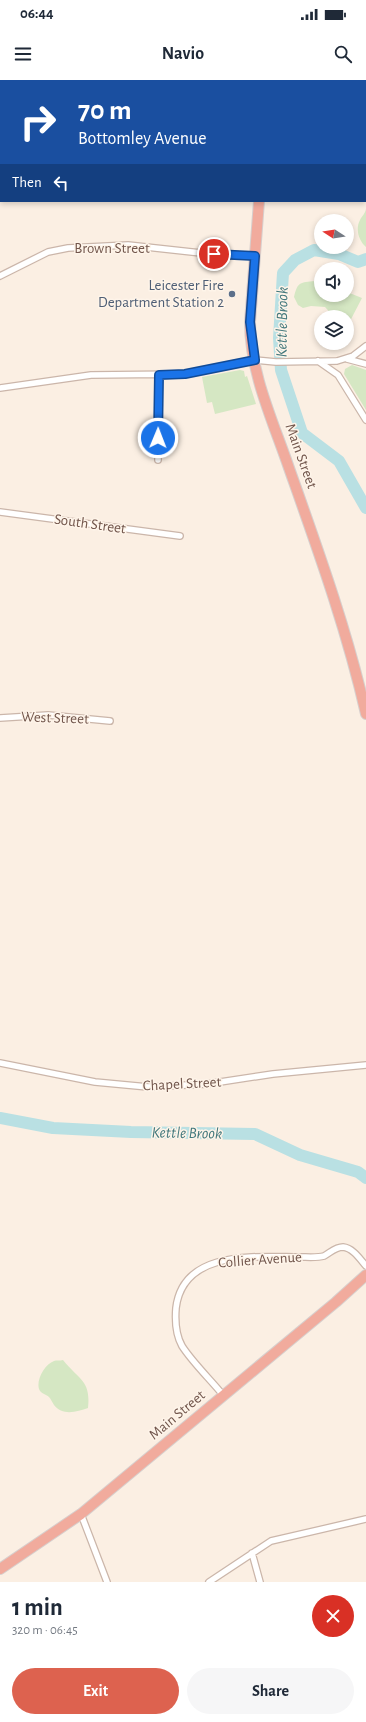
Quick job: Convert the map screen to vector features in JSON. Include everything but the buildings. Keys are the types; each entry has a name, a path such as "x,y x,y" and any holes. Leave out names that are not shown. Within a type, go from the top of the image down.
{"highway":[{"name":"Main Street","path":"259,202 250,322 255,360 268,410 338,609 366,714"},
{"name":"Main Street","path":"0,1569 81,1514 346,1294 366,1275"}],"street":[{"name":"Brown Street","path":"0,276 48,252 68,248 128,245 201,253 255,256"},
{"path":"345,359 357,354 366,346"},
{"path":"0,388 91,374 185,374 255,360 284,362 345,359 366,364"},
{"path":"318,361 338,375 366,420"},
{"path":"158,460 159,375"},
{"name":"South Street","path":"0,512 180,536"},
{"name":"West Street","path":"0,718 48,715 110,721"},
{"name":"Chapel Street","path":"0,1063 95,1082 148,1087 207,1084 273,1074 366,1065"},
{"name":"Collier Avenue","path":"223,1395 182,1345 176,1329 177,1301 181,1290 193,1275 205,1266 223,1259 320,1257 337,1248 343,1247 351,1250 366,1266"},
{"path":"81,1514 107,1582"},
{"path":"209,1582 270,1541 366,1519"},
{"path":"252,1553 260,1582"}],"green space":[{"path":"366,209 366,247 360,238 358,227"},
{"path":"314,281 314,302 354,302 354,295 362,298 354,313 354,310 328,310 325,307 311,306 303,308 298,305 294,297 298,285"},
{"path":"352,365 366,370 366,410 344,374 345,369"},
{"path":"240,370 244,371 245,377 247,376 256,404 215,414 212,402 207,403 202,377"},
{"path":"63,1360 86,1386 88,1392 88,1408 75,1412 61,1411 54,1405 49,1397 39,1389 38,1385 40,1377 47,1365 54,1361"}],"waterway":[{"name":"Kettle Brook","path":"366,259 358,262 339,254 314,250 295,260 283,273 279,338 281,370 302,433 339,461 366,508"},
{"name":"Kettle Brook","path":"0,1118 53,1128 131,1132 255,1134 300,1155 358,1172 366,1178"}],"place":[{"name":"Leicester Fire Department Station 2","path":"232,294"}],"route":[{"path":"158,438 159,375 185,374 255,360 250,334 255,256 214,254"}]}
